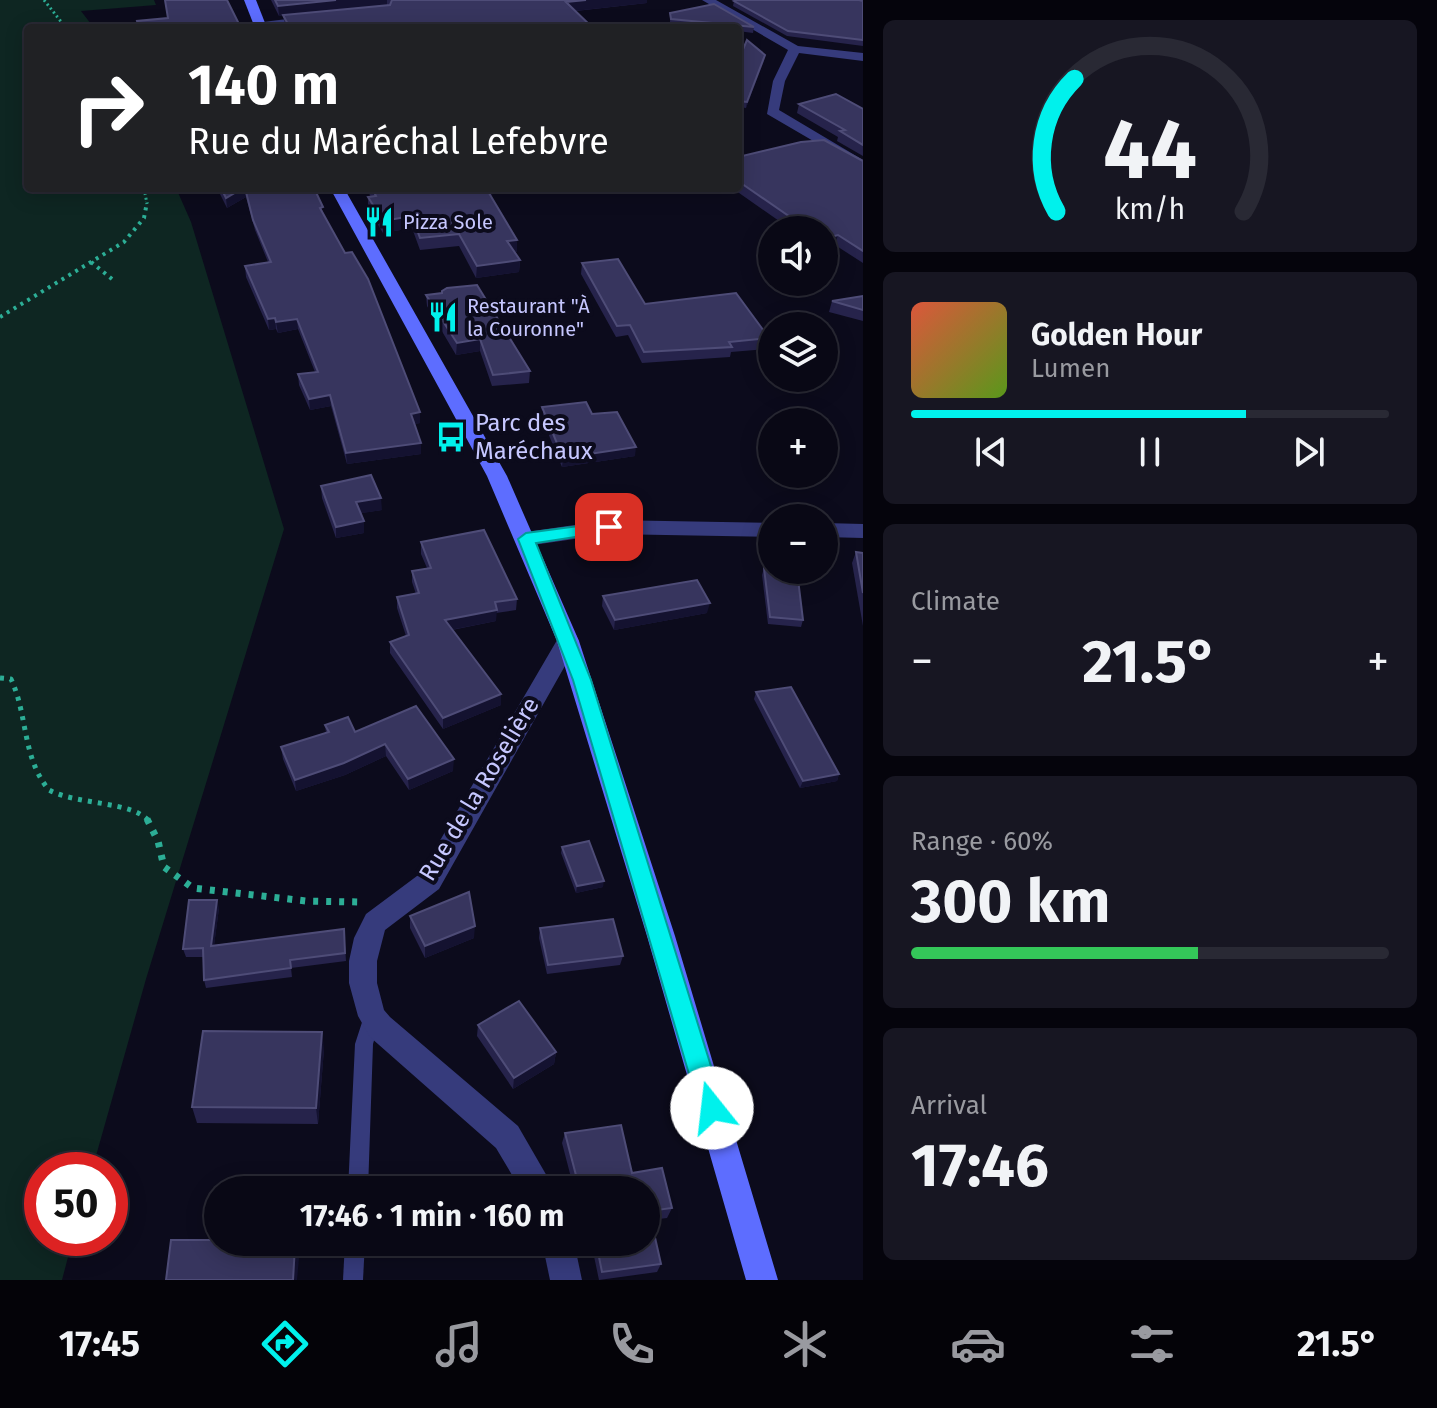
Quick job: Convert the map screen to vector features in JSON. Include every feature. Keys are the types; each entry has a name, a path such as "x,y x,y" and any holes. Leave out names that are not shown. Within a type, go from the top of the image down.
{"main road":[{"path":"250,0 259,24"},
{"path":"339,192 426,345 526,539 568,641 661,936 762,1280"}],"street":[{"path":"708,0 795,49 863,57"},
{"path":"795,49 779,81 772,111 863,166"},
{"path":"526,539 609,527 758,530"},
{"path":"838,530 863,531"},
{"name":"Rue de la Roselière","path":"372,1016 363,983 368,938 375,922 430,881 568,641"},
{"path":"372,1016 380,1027 507,1137 531,1176"},
{"path":"561,1256 566,1280"}],"lane":[{"path":"272,24 316,17"},
{"name":"Rue de la Roselière","path":"359,1176 364,1044 372,1016"},
{"path":"353,1280 354,1256"}],"path":[{"path":"44,0 63,24"},
{"path":"0,317 124,242 139,228 147,214 145,192"},
{"path":"91,262 112,279"},
{"path":"0,678 11,679 19,692 25,740 34,769 49,791 77,801 125,806 148,816 159,834 164,867 193,888 306,901 400,902"}],"green space":[{"path":"0,0 154,0 156,5 81,11 91,24 24,24 24,192 178,192 191,222 284,529 146,979 97,1152 24,1152 24,1256 68,1256 62,1280 0,1280"}],"building":[{"path":"165,0 227,0 239,24 138,24 137,21 168,18"},
{"path":"275,0 336,0 278,6"},
{"path":"392,0 586,0 566,2 589,24 288,24 283,15 390,5"},
{"path":"734,1 863,1 863,40 788,31"},
{"path":"714,4 754,27 671,19 670,13"},
{"path":"747,40 765,55 747,102 742,101 742,52"},
{"path":"836,94 863,109 863,145 840,131 845,130 799,104"},
{"path":"824,140 863,161 863,251 838,235 838,216 789,216 742,184 742,156 801,142"},
{"path":"246,192 316,192 323,207 320,208 345,253 352,252 368,279 420,412 411,414 421,443 346,453 330,395 309,399 298,374 318,372 297,319 276,322 275,318 268,319 245,266 271,262 253,220"},
{"path":"374,192 488,192 517,240 507,241 520,260 477,266 459,234 420,238 412,216 383,221 368,197 376,196"},
{"path":"618,259 645,304 736,293 758,323 758,339 729,342 732,347 644,352 630,325 617,326 582,263"},
{"path":"477,285 530,371 493,375 480,339 457,343 426,295 442,293 447,288"},
{"path":"863,296 863,310 832,301"},
{"path":"586,402 592,414 617,412 636,447 563,458 542,407"},
{"path":"371,475 381,498 356,502 364,521 336,527 321,486"},
{"path":"484,530 517,599 495,602 497,610 445,620 501,694 443,718 390,642 409,635 397,597 419,593 412,571 431,568 421,542"},
{"path":"856,552 863,553 863,593"},
{"path":"697,580 710,603 615,620 603,596"},
{"path":"766,584 799,584 803,620 770,617"},
{"path":"791,687 839,774 803,781 756,692"},
{"path":"416,706 454,759 408,779 385,744 344,763 295,780 281,747 329,732 325,725 348,717 355,732"},
{"path":"589,841 604,881 577,886 562,847"},
{"path":"469,892 475,926 425,946 410,916"},
{"path":"189,900 217,900 211,946 344,929 345,953 290,960 291,968 204,980 203,948 183,949"},
{"path":"613,919 623,956 548,965 540,928"},
{"path":"519,1001 556,1052 514,1078 478,1025"},
{"path":"203,1031 322,1032 316,1108 192,1107"},
{"path":"621,1125 632,1173 662,1168 672,1208 660,1210 660,1176 576,1176 565,1133"},
{"path":"171,1240 204,1240 204,1256 294,1256 293,1280 166,1280"},
{"path":"599,1256 659,1256 661,1264 602,1272"}],"place":[{"name":"Pizza Sole","path":"379,222"},
{"name":"Restaurant \"À la Couronne\"","path":"443,317"},
{"name":"Parc des Maréchaux","path":"451,437"}],"route":[{"path":"609,527 526,539 582,680 712,1108"}]}
